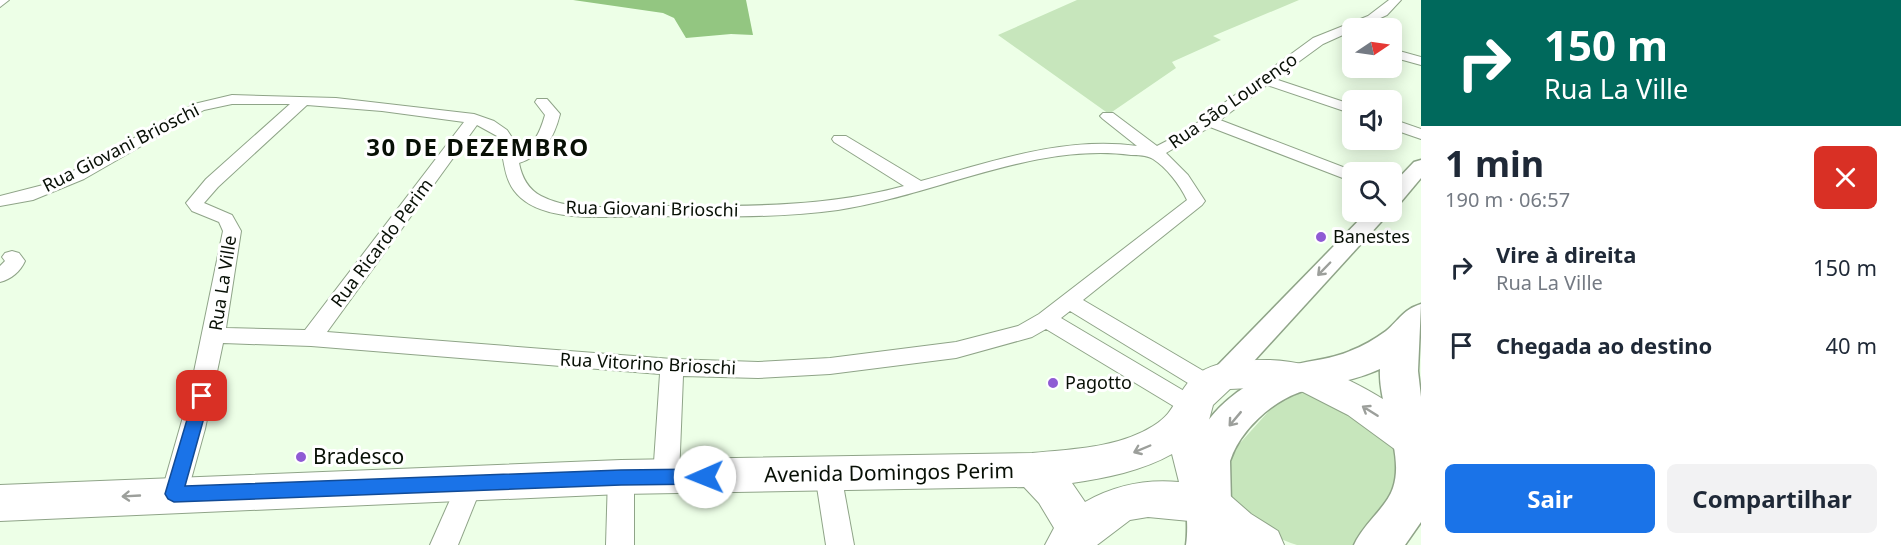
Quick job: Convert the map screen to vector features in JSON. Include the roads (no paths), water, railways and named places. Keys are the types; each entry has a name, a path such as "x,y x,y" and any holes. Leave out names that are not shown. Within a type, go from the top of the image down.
{"highway":[{"path":"1203,509 1213,450 1242,411 1258,397 1301,377 1351,367 1412,328"},
{"path":"1377,545 1402,512 1415,490 1419,446 1400,389 1398,368 1412,328"}],"main road":[{"path":"1203,509 1201,486 1195,465 1204,396 1257,373 1301,377 1351,399 1419,446"},
{"name":"Avenida Domingos Perim","path":"0,503 621,477 1032,470 1090,463 1141,450 1166,438 1204,396"},
{"path":"1032,470 1043,478 1060,497 1072,539 1096,517 1122,503 1154,498 1203,509 1262,545"}],"street":[{"name":"Rua São Lourenço","path":"1070,301 1196,201 1194,193 1185,182 1155,153 1179,142 1331,34 1385,13 1392,8 1395,0"},
{"path":"1331,34 1342,37"},
{"path":"1402,55 1421,62"},
{"path":"1265,80 1342,106"},
{"name":"Rua Giovani Brioschi","path":"0,201 61,183 183,114 211,102 237,99 374,104 486,122 503,134 510,160 526,196 554,207 587,210 771,210 873,198 1001,164 1075,150 1115,147 1155,153"},
{"name":"Rua La Ville","path":"174,494 194,431 215,335 232,231 226,219 198,207 195,203 212,183 304,100"},
{"path":"510,160 533,153 541,142 553,114 542,102"},
{"path":"1108,116 1155,153"},
{"name":"Rua Ricardo Perim","path":"311,338 474,119"},
{"path":"1208,121 1342,173"},
{"path":"1402,127 1421,134"},
{"path":"840,139 918,187"},
{"path":"1402,185 1421,166"},
{"path":"1204,396 1369,222"},
{"path":"0,276 13,266 15,261 12,256"},
{"path":"1070,301 1204,396"},
{"name":"Rua Vitorino Brioschi","path":"215,335 311,338 672,367 758,370 897,359 996,341 1025,332 1046,320 1070,301"},
{"path":"1046,320 1204,396"},
{"path":"666,477 672,367"},
{"path":"828,474 840,545"},
{"path":"620,545 621,477"},
{"path":"444,545 470,483"}],"place":[{"name":"Banestes","path":"1321,237"},
{"name":"Pagotto","path":"1053,383"},
{"name":"Bradesco","path":"301,457"}],"district":[{"name":"30 DE DEZEMBRO","path":"478,148"}]}
